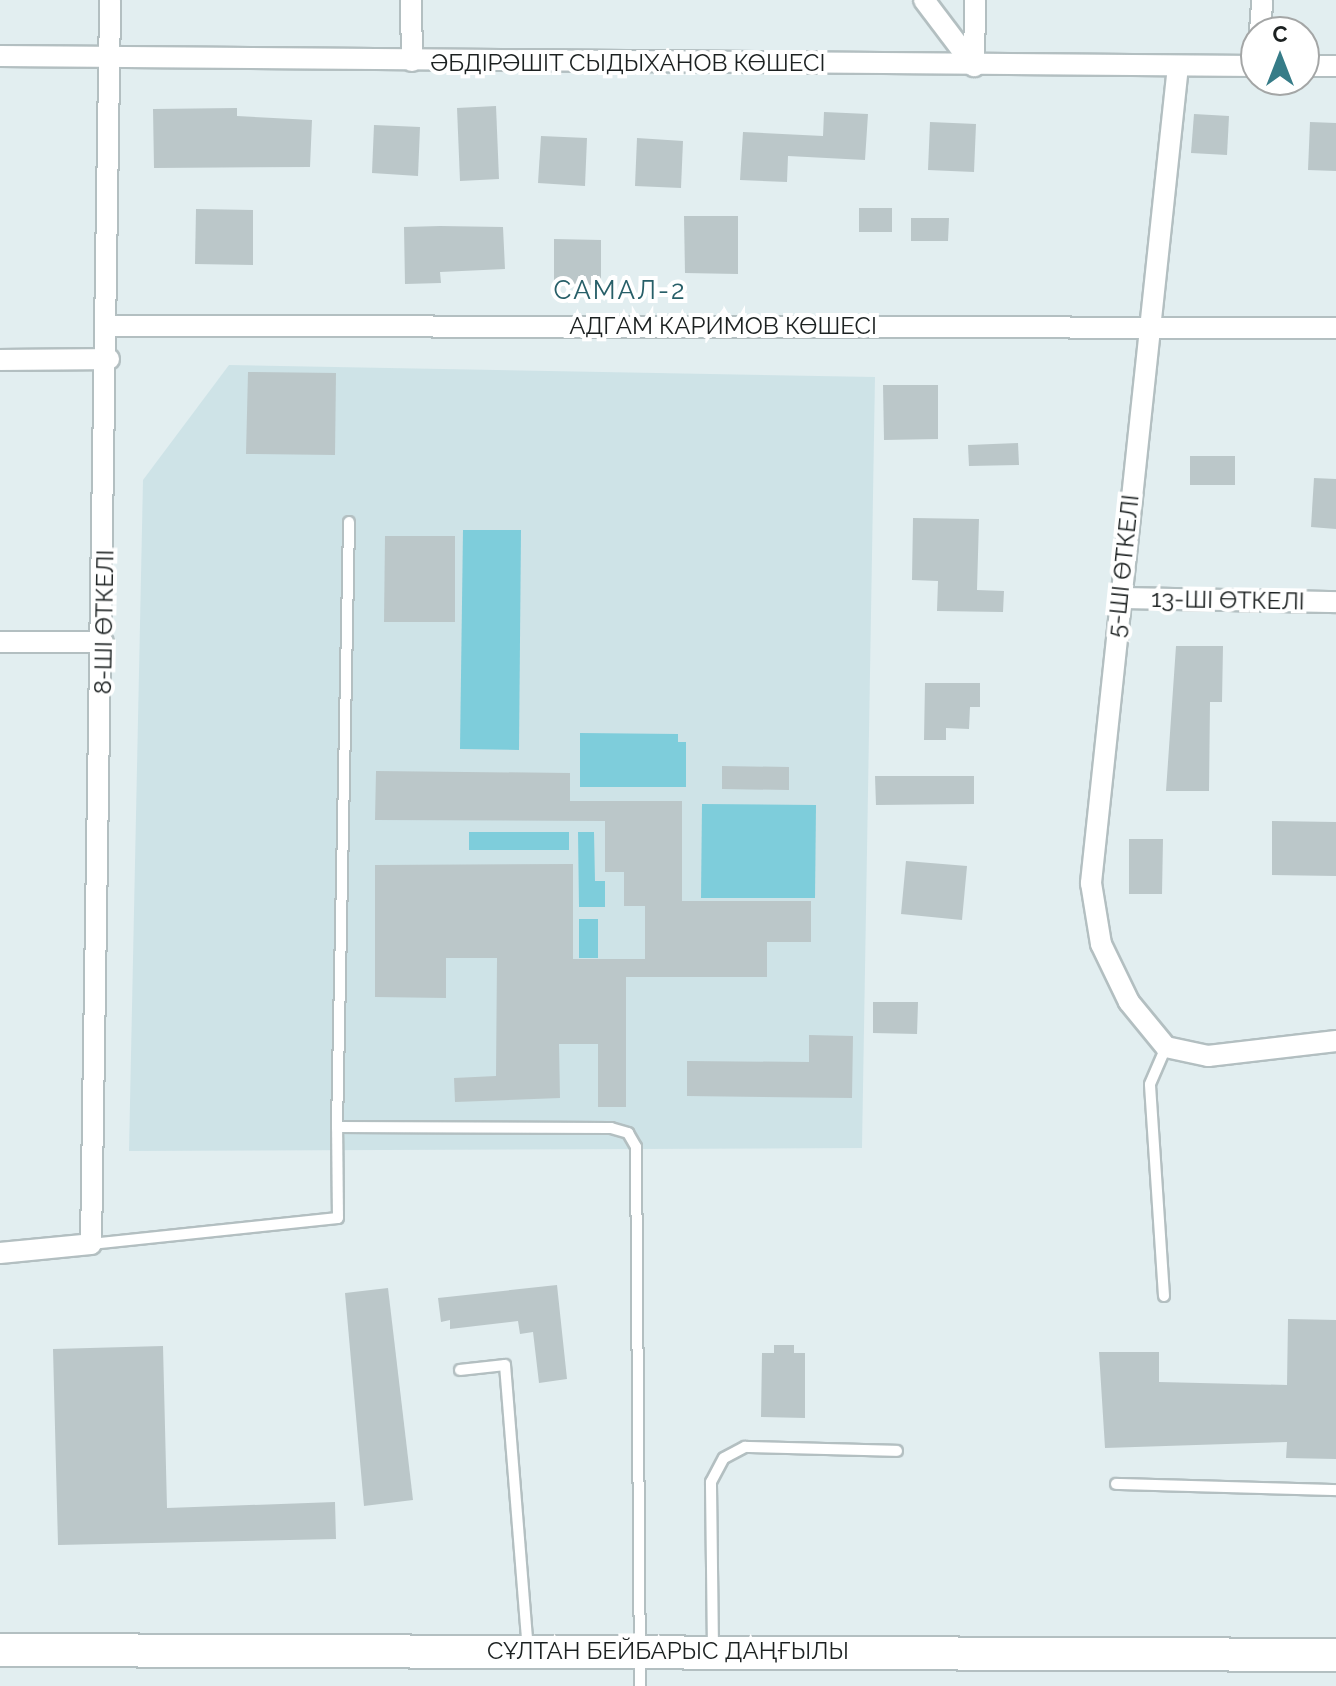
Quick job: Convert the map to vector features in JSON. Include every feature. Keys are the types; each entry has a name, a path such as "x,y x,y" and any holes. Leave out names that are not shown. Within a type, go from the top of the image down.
{"main road":[{"name":"СҰЛТАН БЕЙБАРЫС ДАҢҒЫЛЫ","path":"0,1650 713,1649 1336,1655"}],"street":[{"name":"8-ШІ ӨТКЕЛІ","path":"91,1244 109,359 110,0"},
{"path":"411,0 412,61"},
{"path":"924,0 974,66"},
{"path":"974,66 975,0"},
{"name":"ӘБДІРӘШІТ СЫДЫХАНОВ КӨШЕСІ","path":"0,56 1240,66"},
{"name":"5-ШІ ӨТКЕЛІ","path":"1166,1047 1129,1002 1101,944 1091,883 1178,66"},
{"name":"АДГАМ КАРИМОВ КӨШЕСІ","path":"109,326 1336,328"},
{"path":"0,360 109,359"},
{"name":"13-ШІ ӨТКЕЛІ","path":"1120,598 1336,602"},
{"path":"1,643 103,642"},
{"path":"1166,1047 1208,1056 1336,1041"},
{"path":"0,1253 91,1244"}],"lane":[{"path":"91,1244 338,1218 337,1127 349,522"},
{"path":"1164,1296 1150,1084 1166,1047"},
{"path":"337,1127 611,1128 628,1133 636,1147 640,1686"},
{"path":"460,1370 505,1365 528,1651"},
{"path":"713,1649 711,1482 724,1458 745,1447 897,1451"},
{"path":"1116,1484 1336,1490"}],"shaded area":[{"path":"229,365 875,377 862,1148 129,1151 143,480"},
{"path":"463,530 521,530 519,750 460,749"},
{"path":"580,733 678,734 678,742 686,742 686,787 580,787"},
{"path":"702,804 816,805 815,898 701,898"},
{"path":"469,832 569,832 569,850 469,850"},
{"path":"578,832 594,832 595,881 605,881 605,907 579,907"},
{"path":"579,919 598,919 598,958 579,958"}],"building":[{"path":"496,106 499,179 460,181 457,108"},
{"path":"237,108 237,116 312,120 310,167 154,168 153,109"},
{"path":"824,112 868,114 865,160 788,156 787,182 740,180 743,132 823,136"},
{"path":"1194,114 1229,116 1227,155 1191,153"},
{"path":"930,122 976,124 974,172 928,170"},
{"path":"1310,122 1336,123 1336,171 1308,170"},
{"path":"374,125 420,127 418,176 372,173"},
{"path":"541,136 587,138 585,186 538,183"},
{"path":"637,138 683,141 681,188 635,186"},
{"path":"859,208 892,208 892,232 859,232"},
{"path":"196,209 253,210 253,265 195,264"},
{"path":"684,216 738,216 738,274 685,273"},
{"path":"911,218 949,218 948,241 911,241"},
{"path":"404,227 503,227 505,269 440,272 441,283 405,284"},
{"path":"554,239 601,240 601,285 554,284"},
{"path":"248,372 336,373 335,455 246,454"},
{"path":"883,385 938,385 938,439 884,440"},
{"path":"1018,443 1019,465 969,466 968,445"},
{"path":"1190,456 1235,456 1235,485 1190,485"},
{"path":"1314,478 1336,479 1336,529 1311,527"},
{"path":"913,518 979,519 977,590 1004,591 1003,612 937,611 938,581 912,580"},
{"path":"385,536 455,536 455,622 384,622"},
{"path":"1176,646 1223,646 1222,702 1210,702 1209,791 1166,791"},
{"path":"925,683 980,683 980,707 970,707 969,729 946,728 946,740 924,740"},
{"path":"722,766 789,767 789,790 722,789"},
{"path":"376,771 570,773 570,801 682,801 682,901 811,901 811,942 767,942 767,977 626,977 626,1107 598,1107 598,1044 559,1044 560,1098 455,1102 454,1078 496,1076 497,958 446,958 446,998 375,997 375,865 573,864 573,959 645,959 645,906 624,906 624,872 605,872 605,821 375,820"},
{"path":"875,776 974,776 974,804 876,805"},
{"path":"1272,821 1336,822 1336,876 1272,875"},
{"path":"1129,839 1163,839 1162,894 1129,894"},
{"path":"906,861 967,866 962,920 901,914"},
{"path":"873,1002 918,1002 917,1034 873,1033"},
{"path":"809,1035 853,1036 852,1098 687,1096 687,1061 809,1062"},
{"path":"557,1285 567,1379 539,1383 533,1332 520,1334 518,1321 450,1329 450,1320 441,1322 438,1298"},
{"path":"388,1288 413,1500 364,1506 345,1293"},
{"path":"1288,1319 1336,1320 1336,1459 1286,1458 1287,1442 1105,1448 1099,1352 1159,1352 1159,1382 1287,1385"},
{"path":"774,1345 794,1345 794,1353 805,1353 805,1418 761,1417 762,1353 774,1353"},
{"path":"163,1346 167,1508 335,1502 336,1539 58,1545 53,1349"}],"district":[{"name":"САМАЛ-2","path":"620,291"}]}
